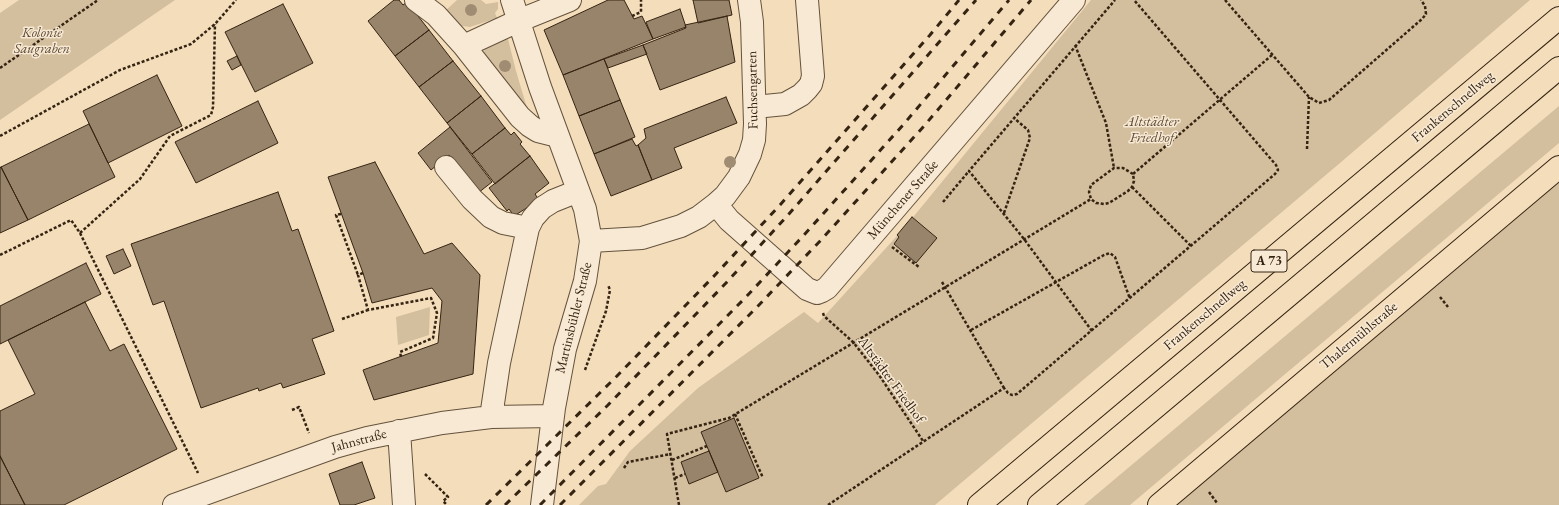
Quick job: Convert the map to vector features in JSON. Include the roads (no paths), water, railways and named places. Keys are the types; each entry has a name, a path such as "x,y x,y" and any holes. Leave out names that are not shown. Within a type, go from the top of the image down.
{"main road":[{"name":"Frankenschnellweg","path":"979,505 1559,18"},
{"name":"A 73","path":"1040,505 1559,68"},
{"name":"Thalermühlstraße","path":"1158,505 1559,167"}],"street":[{"path":"416,0 436,15 464,46 520,117 538,131 558,136"},
{"name":"Martinsbühler Straße","path":"512,0 518,21 588,219 591,240 585,281 565,349 542,505"},
{"path":"464,46 518,21 570,0"},
{"name":"Fuchsengarten","path":"591,240 642,238 681,226 699,217 716,204 725,196 739,177 750,154 754,140 755,107 752,22 749,0"},
{"path":"755,107 784,104 801,95 811,84 813,76 807,0"},
{"name":"Münchener Straße","path":"716,204 734,225 807,289 817,293 827,288 1074,0"},
{"path":"446,167 472,199 491,217 509,225 528,228"},
{"path":"491,417 499,363 528,228 533,218 542,208 553,201 578,191"},
{"name":"Jahnstraße","path":"174,505 316,454 367,438 399,430 491,417 554,416"},
{"path":"399,430 404,505"}],"railway":[{"path":"486,505 617,376 715,275 780,205 959,0"},
{"path":"505,505 608,405 726,283 788,215 976,0"},
{"path":"540,505 746,297 804,235 903,125 1009,0"},
{"path":"560,505 758,306 821,240 924,126 1031,0"}],"park label":[{"name":"Kolonie Saugraben","path":"42,42"},
{"name":"Altstädter Friedhof","path":"1152,130"}]}
